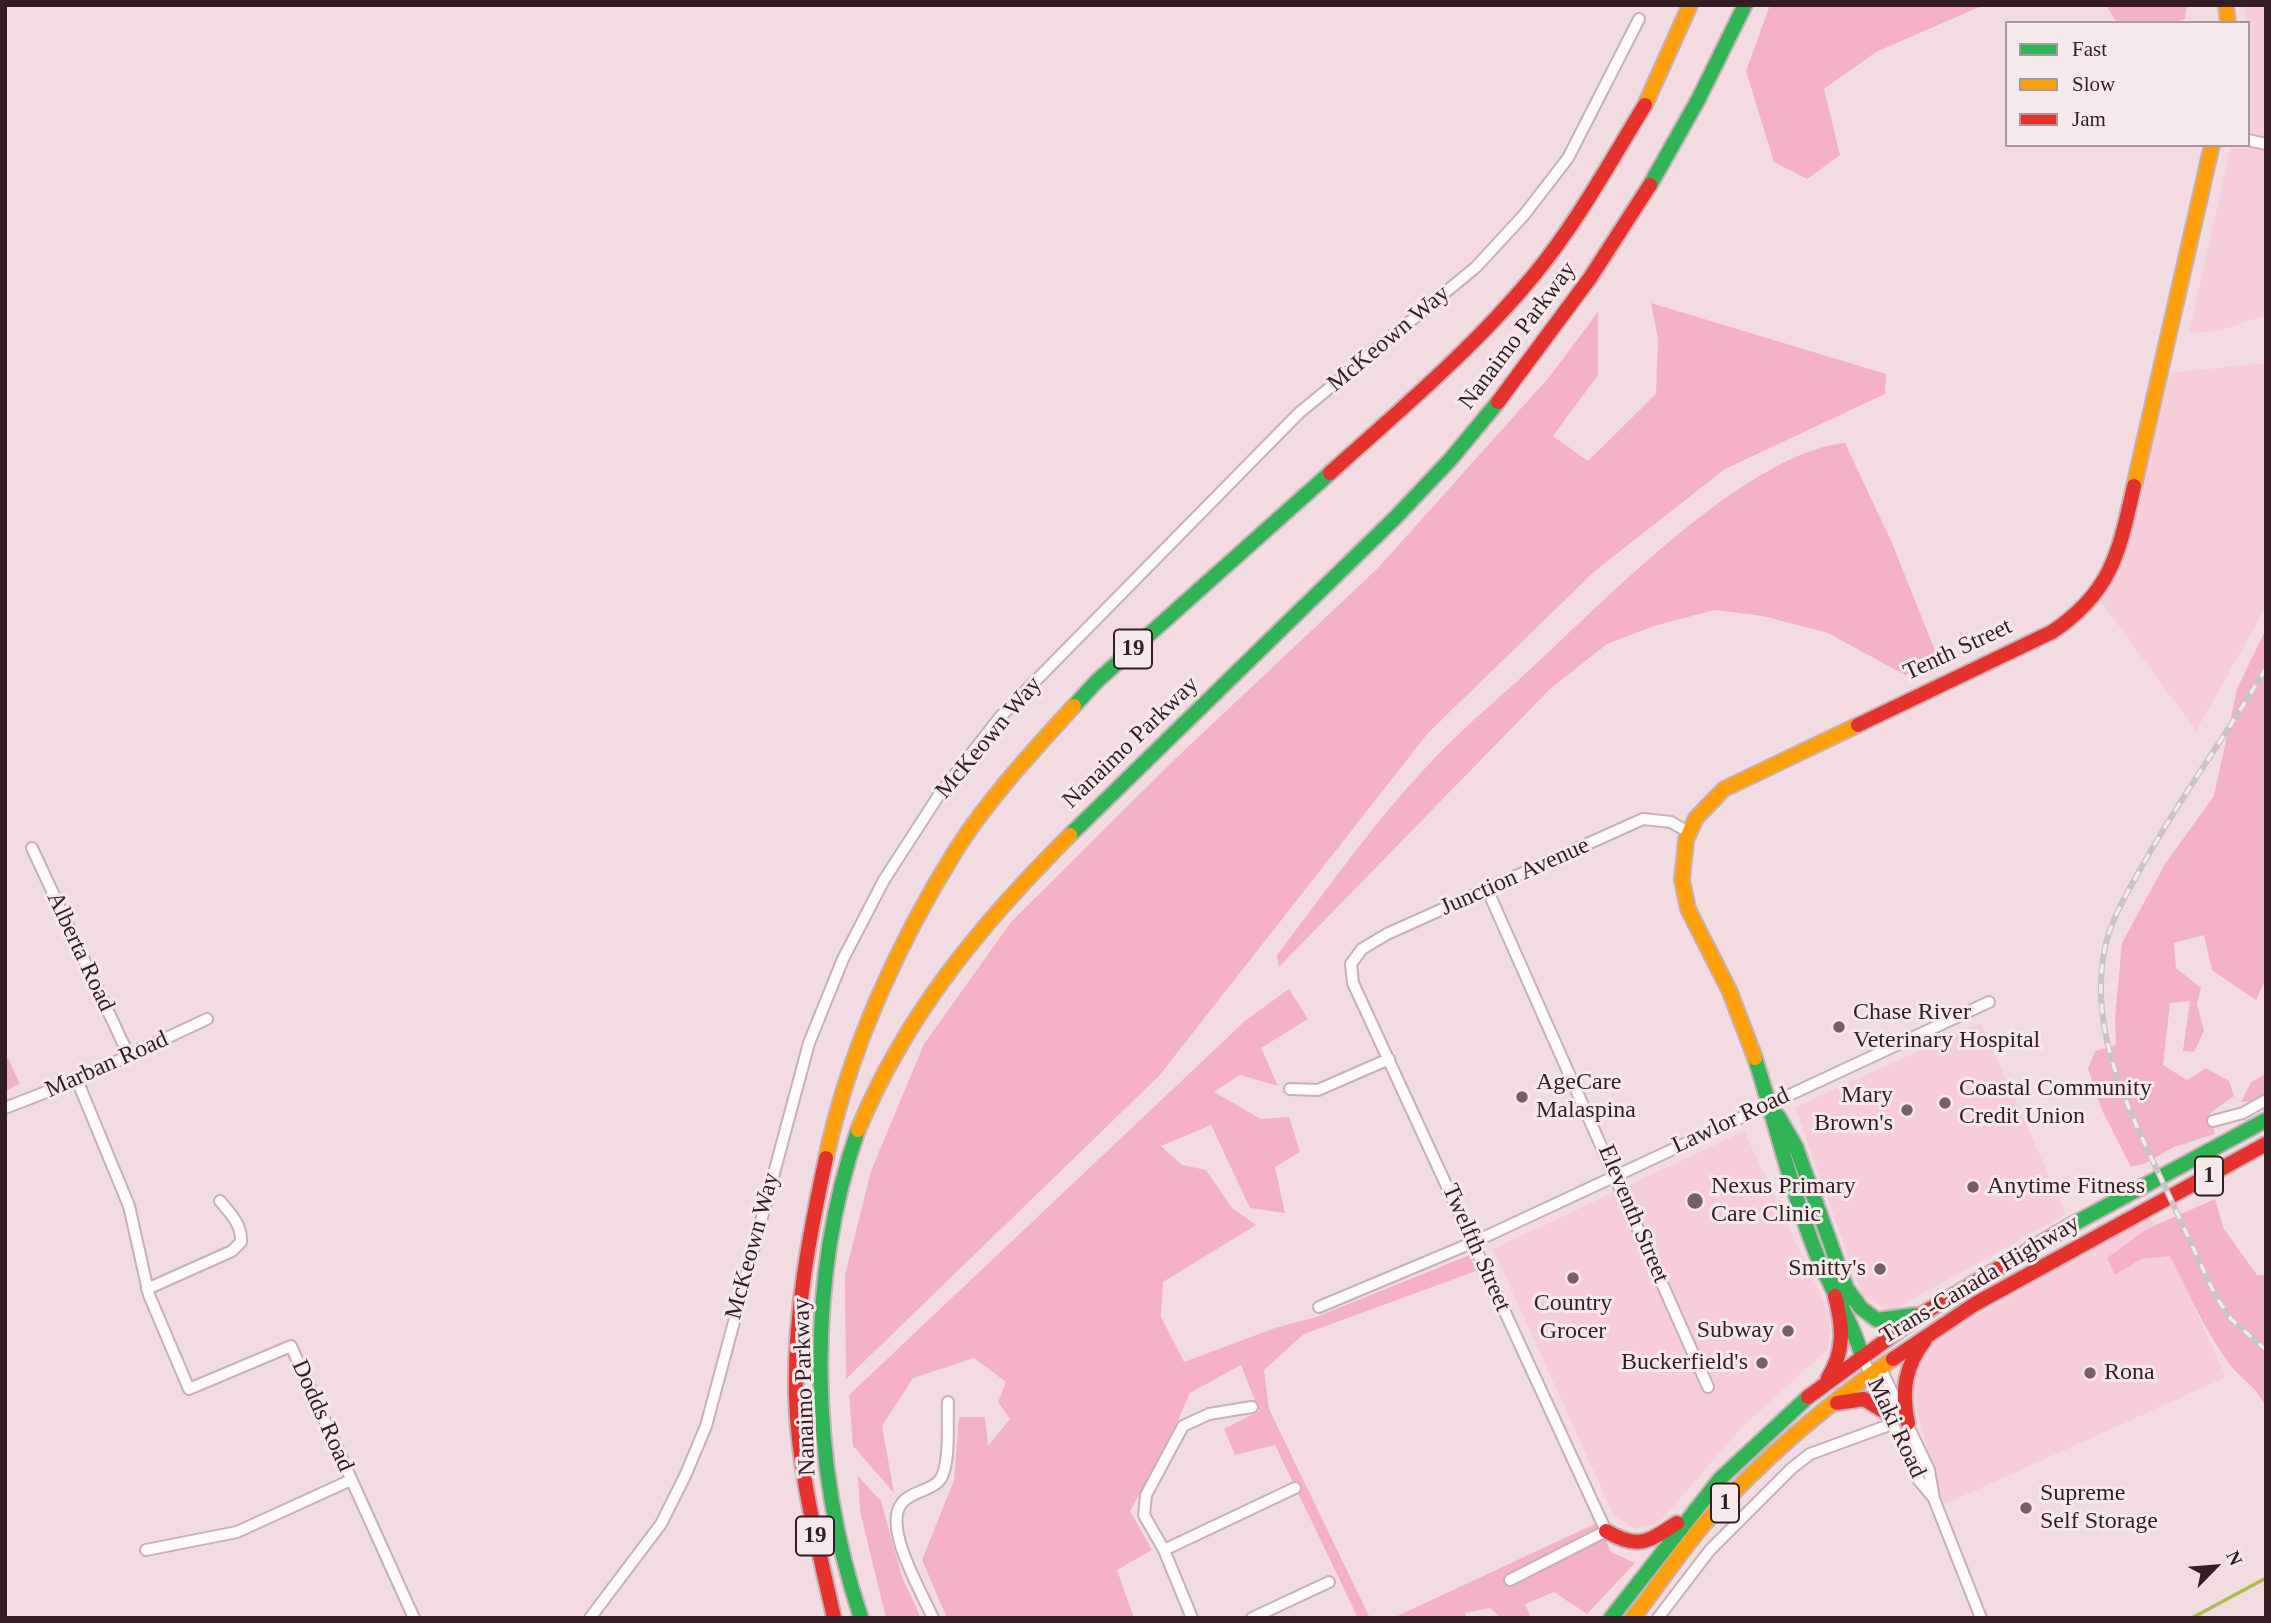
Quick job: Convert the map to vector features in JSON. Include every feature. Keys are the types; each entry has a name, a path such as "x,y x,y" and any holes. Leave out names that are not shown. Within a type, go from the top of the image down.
{"main road":[{"name":"Nanaimo Parkway","path":"834,1618 814,1531 802,1453 797,1348 806,1254 832,1129 863,1036 901,949 957,849 1025,760 1097,681 1430,384 1534,275 1596,186 1651,93 1690,5"},
{"name":"Nanaimo Parkway","path":"858,1618 832,1502 825,1427 822,1299 835,1215 856,1133 909,1024 952,961 1025,878 1362,550 1468,440 1573,304 1642,202 1710,81 1745,5"},
{"name":"Tenth Street","path":"1876,1371 1847,1315 1841,1293 1814,1250 1781,1154 1771,1102 1730,990 1687,905 1682,883 1681,856 1688,832 1701,807 1724,789 2052,632 2079,615 2101,588 2118,556 2212,147"},
{"name":"Trans-Canada Highway","path":"1611,1618 1687,1517 1738,1460 1822,1385 1923,1313 2016,1256 2266,1120"},
{"name":"Trans-Canada Highway","path":"1633,1618 1703,1527 1754,1472 1876,1371 1934,1329 2026,1275 2266,1144"},
{"path":"1841,1293 1877,1320 1923,1313"},
{"path":"1822,1385 1838,1365 1843,1345 1841,1293"},
{"path":"1908,1423 1902,1401 1905,1376 1915,1351 1934,1329"},
{"path":"1833,1404 1860,1397 1875,1401 1890,1418"},
{"path":"1606,1531 1625,1543 1645,1543 1687,1517"}],"street":[{"name":"McKeown Way","path":"590,1618 661,1524 685,1476 706,1426 809,1043 844,959 884,880 939,795 1000,717 1299,413 1476,267 1524,215 1568,158 1639,19"},
{"name":"Junction Avenue","path":"1351,964 1362,949 1387,934 1643,819 1671,822 1688,832"},
{"name":"Alberta Road","path":"32,848 129,1056"},
{"name":"Eleventh Street","path":"1487,890 1617,1175 1709,1387"},
{"name":"Twelfth Street","path":"1351,964 1353,983 1606,1531"},
{"name":"Lawlor Road","path":"1319,1307 1474,1242 1989,1002"},
{"name":"Marban Road","path":"5,1108 77,1080 207,1019"},
{"path":"1290,1089 1318,1090 1389,1059"},
{"name":"Dodds Road","path":"77,1080 129,1206 147,1289 189,1389 291,1346 412,1617"},
{"path":"2213,1121 2243,1113 2266,1100"},
{"path":"147,1289 232,1251 241,1242 241,1233 235,1219 220,1201"},
{"name":"Maki Road","path":"1876,1371 1890,1418 1917,1478 1934,1499"},
{"name":"Maki Road","path":"1876,1371 1908,1423 1929,1470 1934,1499 1981,1618"},
{"path":"933,1618 901,1547 895,1520 902,1502 939,1481 946,1466 948,1402"},
{"path":"1192,1618 1164,1550 1144,1515 1146,1495 1183,1426 1209,1414 1252,1407"},
{"path":"1658,1618 1710,1550 1791,1468 1810,1454 1890,1418"},
{"path":"146,1550 237,1532 351,1480"},
{"path":"1164,1550 1295,1488"},
{"path":"1510,1580 1606,1531"},
{"path":"1252,1618 1329,1582"}],"shaded area":[{"path":"1770,5 1984,5 1876,52 1824,89 1840,155 1807,179 1774,162 1746,71"},
{"path":"2106,5 2187,5 2185,19 2180,21 2116,21"},
{"path":"2243,5 2266,5 2266,315 2218,331 2189,333 2231,147 2250,147 2250,21 2247,21"},
{"path":"1651,303 1886,374 1885,394 1725,469 1596,570 1428,733 1159,1076 846,1379 845,1275 871,1171 924,1044 1011,922 1174,760 1378,568 1550,376 1598,312 1598,375 1553,436 1588,461 1656,394 1658,339"},
{"path":"2266,363 2266,607 2196,731 2100,600 2124,557 2170,373"},
{"path":"1845,443 1892,543 1940,663 1905,675 1828,633 1763,616 1714,610 1654,626 1607,644 1550,689 1279,967 1277,955 1369,833 1408,787 1468,725 1641,567 1724,499 1766,472 1807,452"},
{"path":"2266,629 2266,979 2256,1000 2212,970 2204,935 2174,943 2176,968 2201,988 2197,1004 2204,1031 2194,1052 2183,1051 2190,1001 2170,1003 2163,1065 2187,1080 2206,1068 2229,1081 2234,1096 2210,1113 2215,1134 2174,1147 2146,1163 2131,1167 2102,1110 2088,1069 2095,1051 2116,1045 2115,1018 2122,943 2165,864 2214,796 2237,689"},
{"path":"1289,989 1308,1019 1261,1048 1278,1086 1240,1075 1214,1092 1261,1119 1289,1117 1300,1152 1275,1167 1285,1213 1250,1208 1211,1125 1161,1146 1182,1165 1206,1170 1232,1208 1256,1225 1163,1282 1161,1317 1184,1362 1275,1328 1316,1317 1470,1255 1476,1271 1304,1334 1264,1370 1269,1409 1370,1618 1358,1618 1275,1445 1235,1455 1224,1429 1259,1411 1241,1365 1190,1393 1168,1443 1130,1511 1152,1550 1117,1570 1134,1618 947,1618 922,1560 954,1480 959,1417 985,1417 988,1446 1010,1419 998,1402 1006,1382 974,1358 913,1378 882,1426 894,1493 853,1446 849,1395 1246,1020"},
{"path":"1981,1023 2066,1214 1889,1312 1862,1295 1795,1107"},
{"path":"8,1058 20,1084 5,1091 5,1060"},
{"path":"2266,1074 2266,1094 2254,1101 2241,1102 2251,1082"},
{"path":"1744,1131 1830,1315 1829,1348 1742,1427 1658,1524 1635,1529 1614,1516 1493,1249"},
{"path":"2215,1199 2224,1229 2257,1275 2266,1275 2266,1408 2258,1394 2233,1368 2211,1337 2170,1256 2141,1259 2115,1275 2107,1258 2147,1229"},
{"path":"2150,1215 2159,1243 2168,1249 2226,1377 1943,1505 1916,1408 1911,1377 1934,1340"},
{"path":"858,1476 881,1501 902,1577 921,1618 886,1618 860,1511"},
{"path":"1597,1523 1611,1552 1635,1563 1587,1614 1554,1592 1525,1604 1531,1618 1501,1618 1490,1608 1465,1613 1467,1618 1393,1618"}],"waterway":[{"path":"2192,1618 2266,1578"}],"railway":[{"path":"2266,668 2174,812 2123,901 2106,943 2101,973 2105,1032 2132,1116 2215,1295 2231,1319 2266,1350"}],"traffic: fast":[{"path":"1650,185 1698,100 1745,5"},
{"path":"1070,835 1395,518 1450,460 1498,402"},
{"path":"1074,706 1097,681 1330,473"},
{"path":"1755,1058 1805,1225 1862,1356"},
{"path":"1778,1116 1796,1147 1850,1298"},
{"path":"2066,1228 2266,1120"},
{"path":"858,1130 841,1189 829,1249 822,1311 820,1374 832,1499 844,1559 861,1618"},
{"path":"1847,1289 1861,1308 1877,1320 1915,1315"},
{"path":"1611,1618 1720,1479 1808,1397"}],"traffic: slow":[{"path":"1645,105 1690,5"},
{"path":"2226,5 2228,21"},
{"path":"2134,486 2212,147"},
{"path":"826,1158 848,1077 862,1038 914,922 956,850 983,812 1074,706"},
{"path":"1755,1058 1730,992 1688,909 1682,880 1686,840 1696,818 1724,789 1858,725"},
{"path":"858,1130 899,1047 949,972 1006,902 1070,835"},
{"path":"1633,1618 1704,1524 1747,1479 1818,1415 1893,1359"}],"traffic: jam":[{"path":"1330,473 1462,353 1511,302 1550,255 1579,213 1645,105"},
{"path":"1498,402 1590,278 1650,185"},
{"path":"1858,725 2052,632 2072,617 2088,602 2110,569 2134,486"},
{"path":"1893,1359 1975,1304 2266,1144"},
{"path":"826,1158 800,1306 796,1396 805,1480 834,1618"},
{"path":"1808,1397 1922,1314 2066,1228"},
{"path":"1828,1378 1834,1368 1841,1338 1835,1296"},
{"path":"1908,1423 1906,1379 1913,1359 1925,1340"},
{"path":"1837,1403 1864,1399 1887,1413"},
{"path":"1606,1531 1635,1542 1650,1539 1677,1523"}],"place":[{"name":"Chase River Veterinary Hospital","path":"1839,1027"},
{"name":"AgeCare Malaspina","path":"1522,1097"},
{"name":"Coastal Community Credit Union","path":"1945,1103"},
{"name":"Mary Brown's","path":"1907,1110"},
{"name":"Anytime Fitness","path":"1973,1187"},
{"name":"Nexus Primary Care Clinic","path":"1695,1201"},
{"name":"Smitty's","path":"1880,1269"},
{"name":"Country Grocer","path":"1573,1278"},
{"name":"Subway","path":"1788,1331"},
{"name":"Buckerfield's","path":"1762,1363"},
{"name":"Rona","path":"2090,1373"},
{"name":"Supreme Self Storage","path":"2026,1508"}]}
